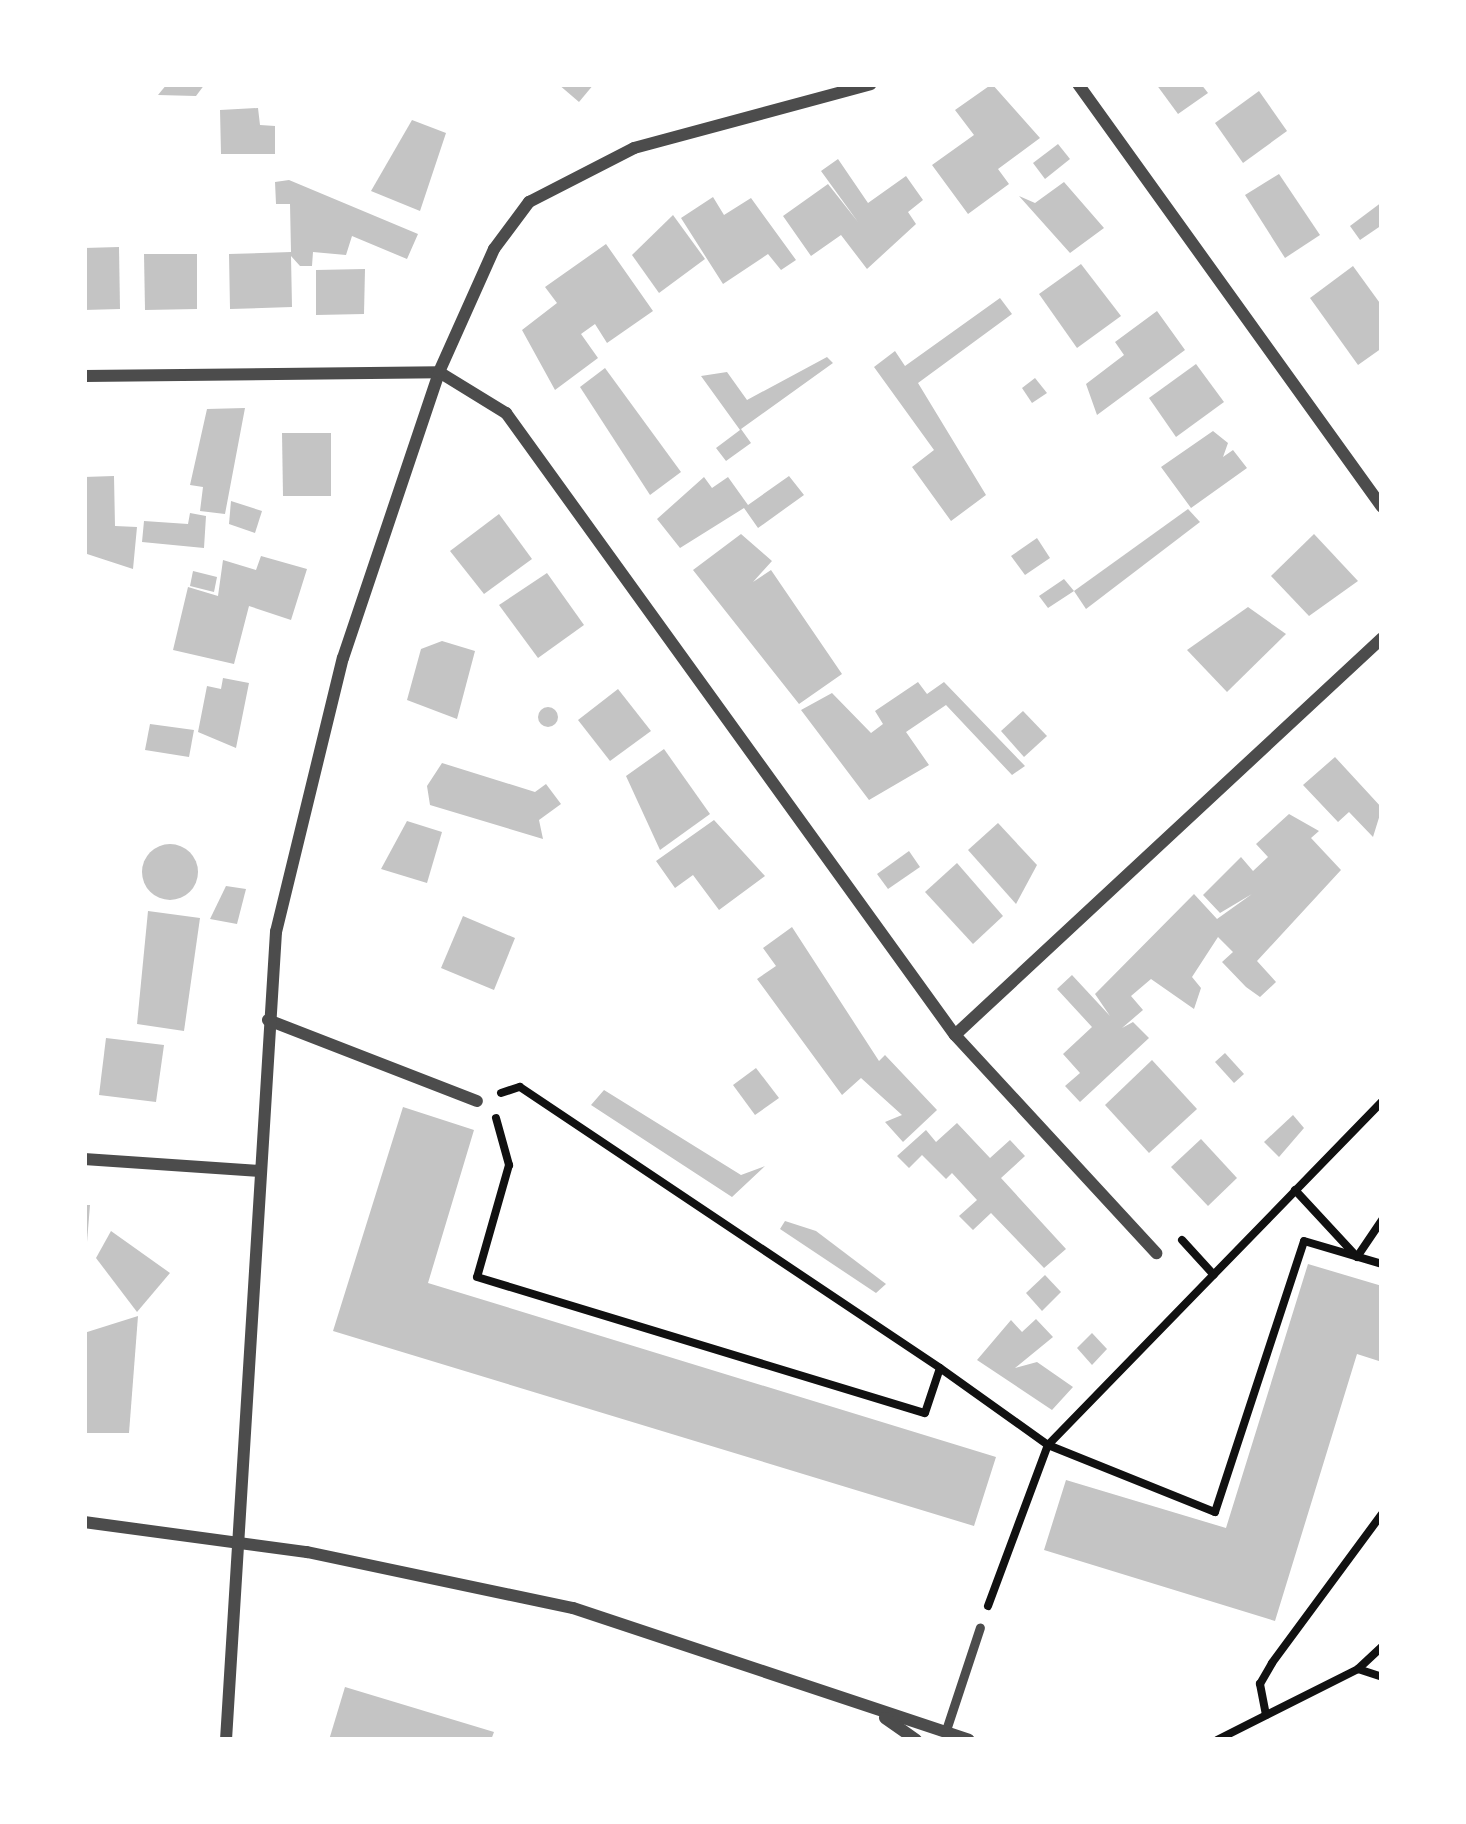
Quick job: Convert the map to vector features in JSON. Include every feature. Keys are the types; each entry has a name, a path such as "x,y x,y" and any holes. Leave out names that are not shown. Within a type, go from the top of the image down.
{"street":[{"path":"226,1740 276,932 343,658 439,372 494,249 529,202 634,148 871,84"},
{"path":"1078,84 1382,507"},
{"path":"84,376 439,372 506,413 955,1035 1156,1253"},
{"path":"955,1035 1382,638"},
{"path":"268,1020 477,1101"},
{"path":"84,1159 261,1172"},
{"path":"84,1522 240,1544 573,1608 968,1740"},
{"path":"879,1714 916,1740"}],"lane":[{"path":"946,1730 980,1627"}],"path":[{"path":"940,1368 925,1413 476,1276 509,1165 498,1120 477,1101 520,1087 940,1368 1048,1445 1100,1472 1215,1512 1304,1241 1382,1264"},
{"path":"992,1596 1048,1445 1382,1101"},
{"path":"1295,1190 1357,1258"},
{"path":"1357,1258 1382,1220"},
{"path":"1266,1715 1260,1684 1382,1514"},
{"path":"1217,1740 1358,1670 1382,1647"},
{"path":"1358,1670 1382,1677"}],"building":[{"path":"167,84 205,84 196,96 158,95"},
{"path":"558,84 594,84 579,102"},
{"path":"992,84 1040,138 998,169 1009,184 968,214 932,165 974,135 955,110"},
{"path":"1156,84 1201,84 1208,93 1178,114"},
{"path":"1259,91 1287,131 1243,163 1215,123"},
{"path":"258,108 260,125 275,126 275,154 221,154 220,110"},
{"path":"412,120 446,133 420,211 371,191"},
{"path":"1058,144 1070,159 1045,179 1033,163"},
{"path":"838,159 868,203 906,176 923,200 908,212 916,224 867,269 841,235 811,256 783,216 828,184 858,222 821,171"},
{"path":"1279,174 1320,235 1285,258 1245,195"},
{"path":"289,180 418,234 407,259 352,236 346,255 313,252 312,266 300,266 291,256 292,307 230,309 229,254 291,252 290,204 276,204 275,182"},
{"path":"1064,182 1104,228 1070,253 1019,196 1035,203"},
{"path":"713,197 724,215 751,198 796,260 781,270 768,254 723,284 681,218"},
{"path":"1382,202 1382,225 1360,240 1350,226"},
{"path":"673,215 705,259 659,293 632,255"},
{"path":"606,244 653,311 607,343 595,324 581,334 598,358 555,390 522,330 557,303 545,287"},
{"path":"119,247 120,309 84,310 84,248"},
{"path":"144,254 197,254 197,309 145,310"},
{"path":"1081,264 1121,316 1077,348 1039,294"},
{"path":"1353,266 1382,306 1382,348 1358,365 1310,298"},
{"path":"365,269 364,314 316,315 316,270"},
{"path":"1000,298 1012,314 918,383 986,495 951,521 912,467 934,450 874,367 895,351 905,366"},
{"path":"1157,311 1185,350 1097,415 1086,384 1124,355 1115,342"},
{"path":"827,357 833,363 741,429 751,443 726,461 716,448 740,430 701,376 727,372 747,400"},
{"path":"1196,364 1224,402 1176,437 1149,398"},
{"path":"605,368 681,472 650,495 580,387"},
{"path":"1035,378 1047,393 1032,403 1022,388"},
{"path":"245,408 225,514 200,511 203,487 190,485 207,409"},
{"path":"1213,431 1228,443 1223,457 1233,450 1247,468 1191,508 1161,467"},
{"path":"282,433 331,433 331,496 283,496"},
{"path":"114,476 115,526 137,527 133,569 84,553 84,477"},
{"path":"789,476 804,495 758,528 744,508 680,548 657,519 704,477 712,488 728,477 748,505"},
{"path":"231,501 262,511 255,533 229,524"},
{"path":"1188,509 1200,522 1086,609 1074,591"},
{"path":"190,513 206,516 204,548 142,542 144,521 188,524"},
{"path":"499,514 532,559 484,594 450,551"},
{"path":"741,534 772,561 753,582 771,570 842,674 799,704 693,570"},
{"path":"1314,534 1358,581 1309,616 1271,576"},
{"path":"1037,538 1050,558 1025,575 1011,556"},
{"path":"261,556 307,569 291,620 249,606 234,664 173,650 188,587 218,596 223,560 256,570"},
{"path":"193,571 217,577 214,592 190,586"},
{"path":"547,573 584,625 538,658 499,605"},
{"path":"1064,579 1074,591 1048,608 1039,596"},
{"path":"1248,607 1286,634 1227,692 1187,650"},
{"path":"442,641 475,651 457,719 407,700 421,649"},
{"path":"223,678 249,683 236,748 198,732 207,686 221,689"},
{"path":"918,682 927,694 944,682 1025,766 1012,775 946,705 906,732 929,765 869,800 801,710 832,693 871,733 883,724 875,711"},
{"path":"618,689 651,731 610,761 578,720"},
{"path":"548,707 558,717 548,727 538,717"},
{"path":"1023,711 1047,736 1024,757 1001,731"},
{"path":"150,724 194,730 189,757 145,750"},
{"path":"664,749 710,814 660,850 626,776"},
{"path":"1335,757 1382,808 1373,837 1349,812 1338,822 1303,785"},
{"path":"442,763 535,792 546,784 561,804 539,820 543,839 430,805 427,786"},
{"path":"1289,814 1319,831 1311,838 1341,870 1257,961 1276,982 1260,997 1246,987 1222,962 1233,952 1218,937 1192,977 1201,988 1194,1009 1151,979 1131,996 1143,1010 1122,1028 1133,1022 1149,1038 1080,1102 1065,1086 1080,1073 1063,1054 1092,1027 1057,989 1072,975 1110,1016 1095,994 1194,894 1217,919 1252,894 1220,913 1203,895 1241,857 1253,871 1268,857 1256,844"},
{"path":"714,820 765,876 719,910 693,875 675,888 656,861"},
{"path":"407,821 442,832 427,883 381,869"},
{"path":"998,823 1037,865 1016,904 968,850"},
{"path":"170,844 190,852 198,872 190,892 170,900 150,892 142,872 150,852"},
{"path":"909,851 920,867 888,889 877,874"},
{"path":"957,863 1003,916 973,944 925,892"},
{"path":"226,886 246,889 237,924 210,919"},
{"path":"148,911 200,918 184,1031 137,1024"},
{"path":"463,916 515,938 494,990 441,968"},
{"path":"792,927 879,1061 885,1055 937,1110 903,1142 885,1122 902,1115 861,1078 842,1095 757,979 776,966 763,948"},
{"path":"106,1038 164,1045 156,1102 99,1095"},
{"path":"1225,1053 1244,1074 1234,1083 1215,1062"},
{"path":"1152,1060 1197,1109 1149,1153 1105,1105"},
{"path":"756,1068 779,1098 755,1115 733,1085"},
{"path":"604,1090 741,1175 765,1166 732,1197 591,1105"},
{"path":"403,1107 474,1130 428,1283 996,1457 974,1526 333,1331"},
{"path":"1293,1115 1304,1128 1279,1157 1264,1142"},
{"path":"957,1123 990,1158 1010,1140 1025,1156 1001,1178 1066,1249 1044,1268 991,1213 973,1230 959,1216 977,1200 952,1173 946,1179 922,1155 909,1168 897,1156 926,1130 936,1142"},
{"path":"1201,1139 1237,1178 1208,1206 1171,1167"},
{"path":"84,1205 90,1205 87,1242 84,1242"},
{"path":"785,1221 816,1231 886,1284 876,1293 780,1229"},
{"path":"111,1231 170,1273 137,1312 96,1258"},
{"path":"1308,1264 1382,1286 1382,1362 1357,1354 1275,1621 1044,1550 1066,1480 1226,1528"},
{"path":"1045,1275 1061,1292 1042,1311 1026,1293"},
{"path":"138,1316 129,1433 84,1433 84,1333"},
{"path":"1036,1319 1053,1337 1015,1368 1037,1362 1073,1387 1052,1410 977,1360 1011,1320 1022,1332"},
{"path":"1092,1333 1107,1349 1092,1365 1077,1348"},
{"path":"345,1687 494,1732 491,1740 329,1740"}]}
